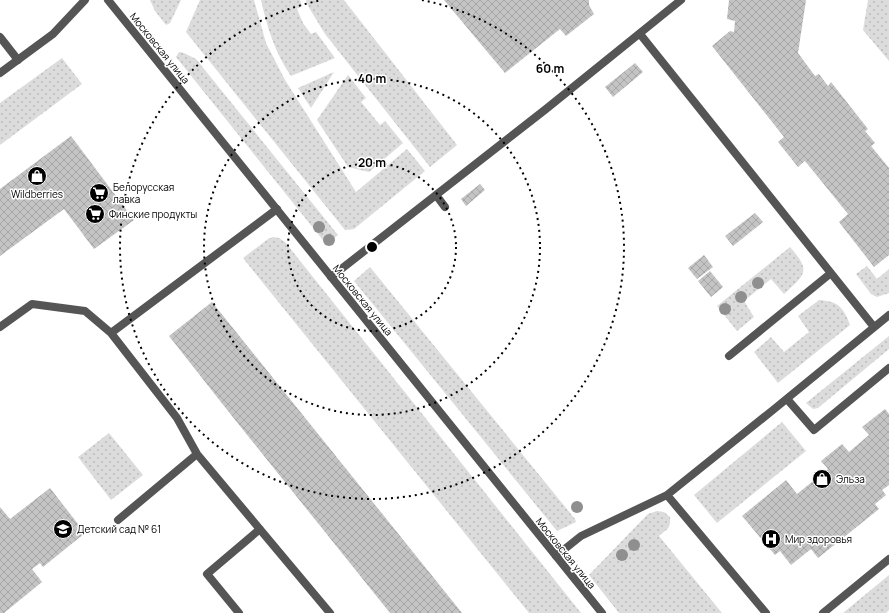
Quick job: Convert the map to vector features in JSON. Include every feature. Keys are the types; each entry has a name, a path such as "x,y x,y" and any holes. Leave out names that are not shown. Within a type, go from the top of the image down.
{"street":[{"path":"0,73 53,34 85,0"},
{"name":"Московская улица","path":"108,0 602,613"},
{"path":"331,277 640,34 681,0"},
{"path":"640,34 874,327"},
{"path":"0,37 18,60"},
{"path":"436,195 445,207"},
{"path":"110,333 277,209"},
{"path":"730,356 831,273"},
{"path":"0,327 32,304 85,311 110,333 177,418 197,454 330,613"},
{"path":"556,556 581,536 667,495 787,399 889,314"},
{"path":"787,399 814,430 889,368"},
{"path":"118,520 197,454"},
{"path":"667,495 766,613"},
{"path":"239,613 207,574 260,529"},
{"path":"823,613 889,559"}],"shaded area":[{"path":"150,0 181,0 170,23 166,25 155,11"},
{"path":"200,0 254,0 266,43 285,80 356,192 407,149 425,171 354,229 345,230 186,32"},
{"path":"261,0 300,0 302,6 297,9 303,23 311,34 316,32 335,58 291,76 280,58 272,40"},
{"path":"306,0 344,0 457,145 430,167 325,34"},
{"path":"868,0 889,0 889,61 863,30"},
{"path":"179,52 196,59 338,235 326,244 176,57"},
{"path":"62,58 82,84 0,145 0,103"},
{"path":"334,72 311,108 298,88"},
{"path":"348,75 366,98 361,102 380,125 385,121 403,143 369,172 348,167 317,120"},
{"path":"273,237 279,238 285,242 581,613 529,613 243,258 268,239"},
{"path":"790,247 797,255 803,267 801,277 784,294 771,279 744,301 754,317 737,331 717,306"},
{"path":"867,266 877,279 889,269 889,293 877,297 871,294 856,274"},
{"path":"370,267 576,522 557,531 354,281"},
{"path":"819,300 831,302 839,306 843,310 850,325 778,383 754,352 771,337 784,352 809,332 798,316"},
{"path":"889,336 889,349 818,408 813,409 806,403"},
{"path":"782,422 806,451 717,523 694,495"},
{"path":"109,433 143,475 111,500 78,457"},
{"path":"657,511 664,512 670,517 669,526 659,536 722,613 619,613 589,575 648,514"},
{"path":"889,575 889,610 886,613 843,613"}],"building":[{"path":"444,0 589,0 589,5 594,14 566,36 560,29 505,73"},
{"path":"729,0 806,0 798,53 815,76 819,74 828,86 831,82 868,129 865,131 875,143 871,146 889,168 889,255 874,267 839,222 848,214 805,161 798,167 778,142 784,137 712,46 730,31 734,32 735,21 727,19"},
{"path":"635,63 643,72 613,97 605,87"},
{"path":"71,136 134,220 94,249 64,209 0,256 0,189"},
{"path":"480,184 485,190 466,206 461,199"},
{"path":"755,213 763,222 733,246 725,236"},
{"path":"704,255 713,267 697,279 688,268"},
{"path":"710,271 723,287 711,297 698,281"},
{"path":"212,302 462,613 390,613 169,336"},
{"path":"885,409 889,414 889,485 882,490 886,495 875,504 879,509 818,558 811,549 791,565 780,551 775,555 742,516 786,480 797,494 828,469 821,461 842,444 849,452 869,435 862,427"},
{"path":"50,488 85,533 43,567 40,563 32,569 42,582 4,613 0,613 0,507 10,519"}],"place":[{"name":"Wildberries","path":"37,176"},
{"name":"Белорусская лавка","path":"99,193"},
{"name":"Финские продукты","path":"95,214"},
{"name":"Эльза","path":"822,479"},
{"name":"Детский сад № 61","path":"63,529"},
{"name":"Мир здоровья","path":"771,539"}]}
